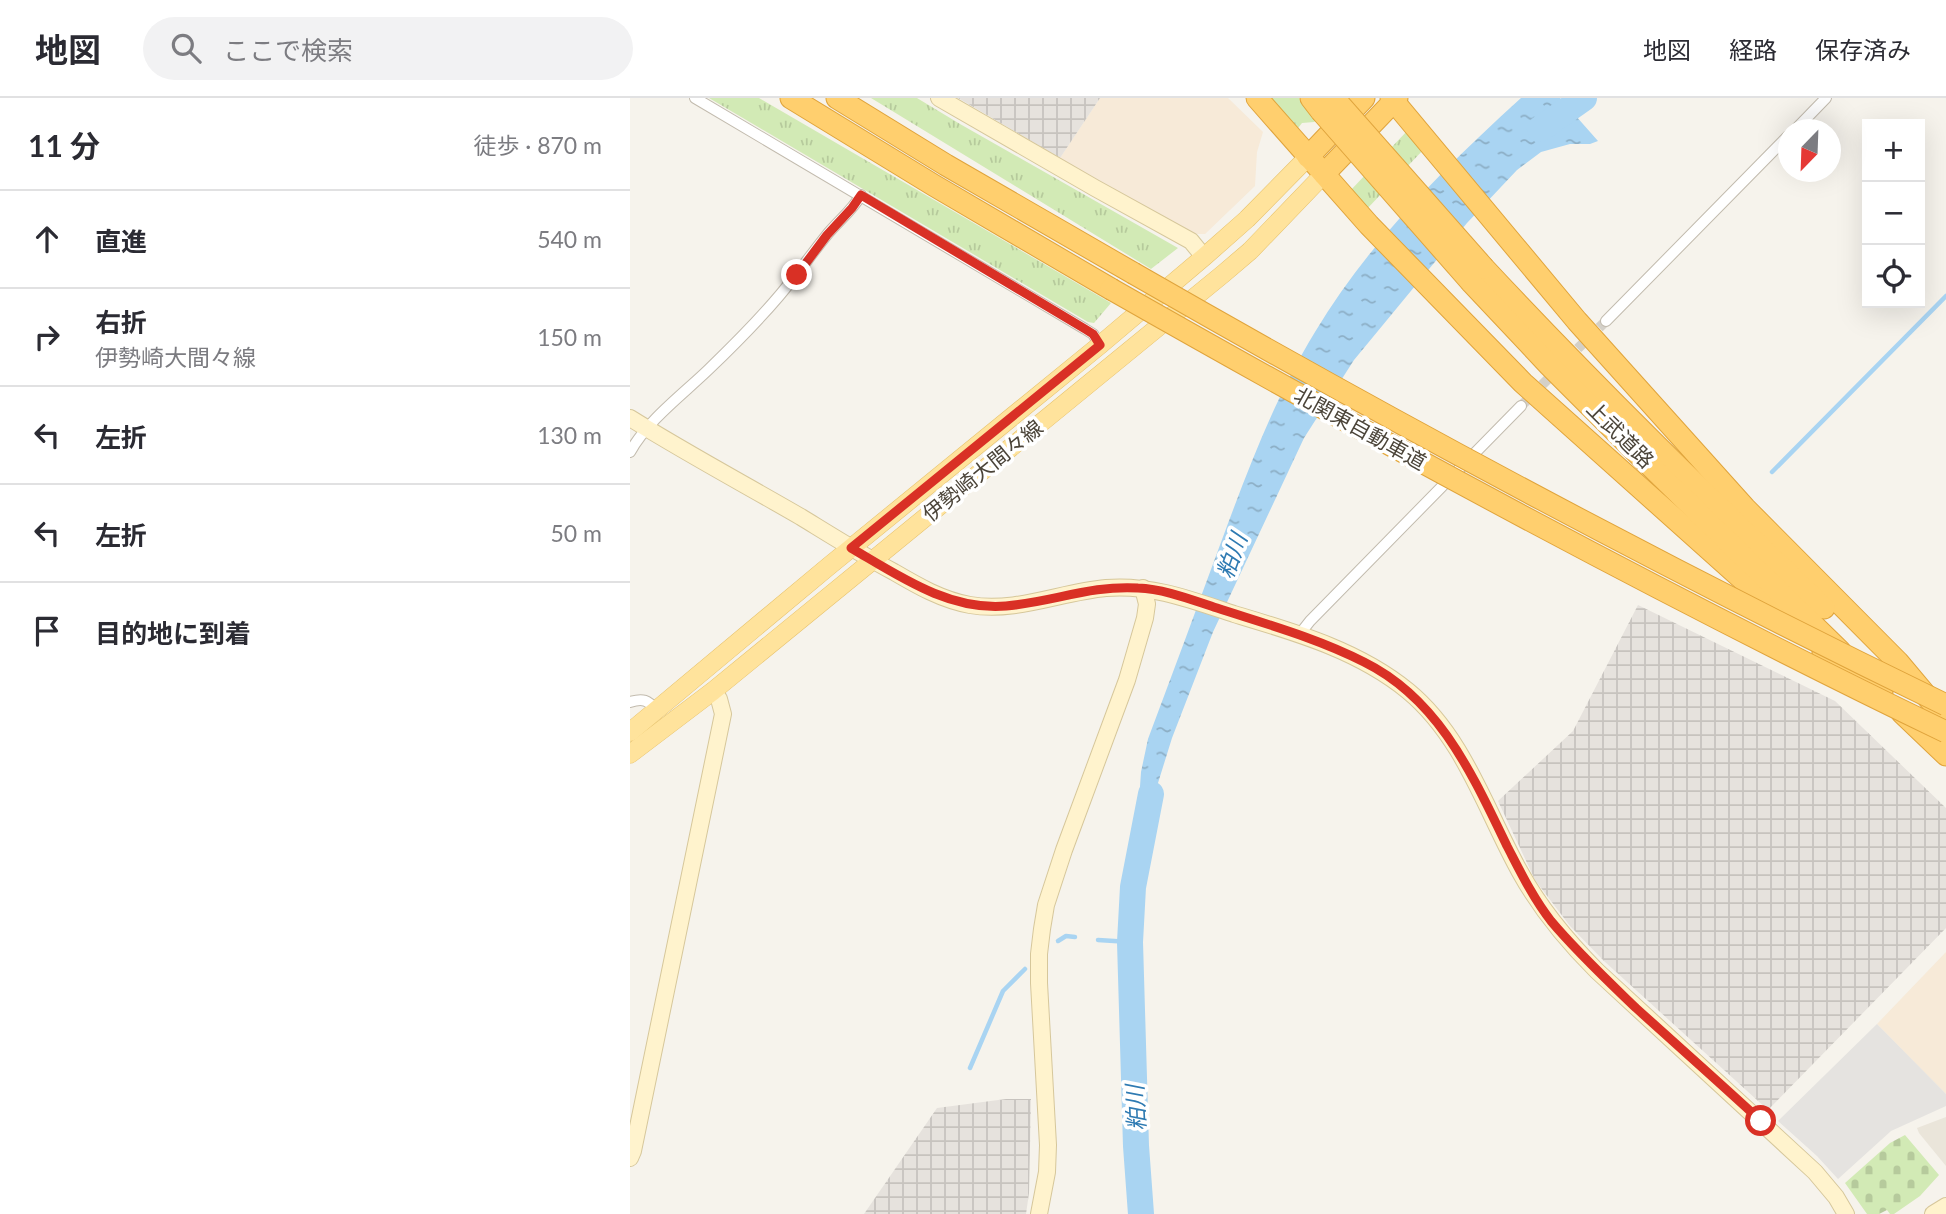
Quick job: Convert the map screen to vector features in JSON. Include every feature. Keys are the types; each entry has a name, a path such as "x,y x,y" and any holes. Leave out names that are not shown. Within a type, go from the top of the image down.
{"highway":[{"name":"北関東自動車道","path":"789,98 1111,289 1390,446 1726,623 1946,732"},
{"name":"北関東自動車道","path":"837,98 946,165 1296,367 1626,545 1946,705"},
{"path":"1256,98 1369,225 1523,383 1824,652 1882,693"},
{"path":"1308,157 1364,98"},
{"path":"1324,174 1394,99 1577,321 1745,508 1898,662 1946,719"},
{"name":"上武道路","path":"1325,101 1478,275 1549,365 1946,755"},
{"name":"上武道路","path":"1478,275 1562,352 1668,458 1946,725"}],"main road":[{"name":"伊勢崎大間々線","path":"630,732 1204,257 1247,219 1308,157"},
{"name":"伊勢崎大間々線","path":"630,754 713,691 1223,274 1250,251 1324,174"}],"street":[{"path":"695,98 1085,329 1093,334 1100,345"},
{"path":"939,98 1191,241 1204,257"},
{"path":"1806,119 1826,98"},
{"path":"1606,321 1778,146"},
{"path":"630,452 636,440 747,332 861,195"},
{"path":"1292,632 1310,621 1521,406"},
{"path":"630,418 873,561 933,593 959,602 982,606 1008,606 1108,587 1143,588 1178,596 1292,632 1342,651 1373,667 1423,704 1457,748 1521,873 1555,926 1597,971 1815,1171 1846,1214"},
{"path":"1040,1214 1047,1172 1048,1145 1039,983 1042,929 1046,905 1064,850 1127,680 1145,618 1147,604 1143,588"},
{"path":"630,1158 723,714 719,699 713,691"},
{"path":"630,702 642,699 648,701 656,710"},
{"path":"1933,1214 1946,1206"}],"shaded area":[{"path":"958,98 1100,98 1060,158"},
{"path":"1100,98 1228,98 1263,132 1257,152 1255,186 1205,234 1193,234 1060,158"},
{"path":"1638,605 1835,701 1946,808 1946,928 1768,1110 1604,961 1570,926 1535,880 1498,801 1573,731"},
{"path":"1946,952 1946,1094 1877,1024"},
{"path":"1877,1024 1946,1094 1946,1106 1891,1131 1838,1179 1778,1121"},
{"path":"1006,1099 1031,1099 1026,1214 864,1214 937,1108"},
{"path":"1946,1117 1946,1166 1917,1128"}],"green space":[{"path":"709,98 759,98 1111,303 1094,323 1088,322"},
{"path":"871,98 917,98 1178,248 1151,269"},
{"path":"1263,98 1299,98 1317,120 1302,123 1295,132"},
{"path":"1408,130 1425,148 1365,211 1349,192"},
{"path":"1905,1135 1939,1175 1920,1196 1894,1214 1887,1210 1879,1214 1867,1214 1845,1183 1890,1143"}],"water":[{"path":"1521,98 1560,98 1598,141 1590,144 1570,144 1541,152 1517,170 1467,223 1354,360 1304,438 1213,632 1172,738 1144,828 1139,801 1141,772 1148,739 1240,490 1262,436 1300,357 1336,299 1384,237 1436,179"}],"waterway":[{"name":"粕川","path":"1540,129 1584,98"},
{"path":"1772,472 1946,296"},
{"name":"粕川","path":"1141,1214 1136,1146 1130,942 1133,887 1151,794"},
{"path":"1058,941 1066,936 1075,937"},
{"path":"1098,940 1130,942"},
{"path":"970,1068 1003,991 1025,969"}],"tunnel":[{"path":"1567,359 1606,321"},
{"path":"1521,406 1556,371"}],"route":[{"path":"797,275 861,195 1093,334 1100,345 851,548 918,586 971,605 1008,606 1108,587 1143,588 1178,596 1290,631 1342,651 1380,671 1423,704 1457,748 1521,873 1548,917 1569,943 1651,1022 1761,1121"}]}
